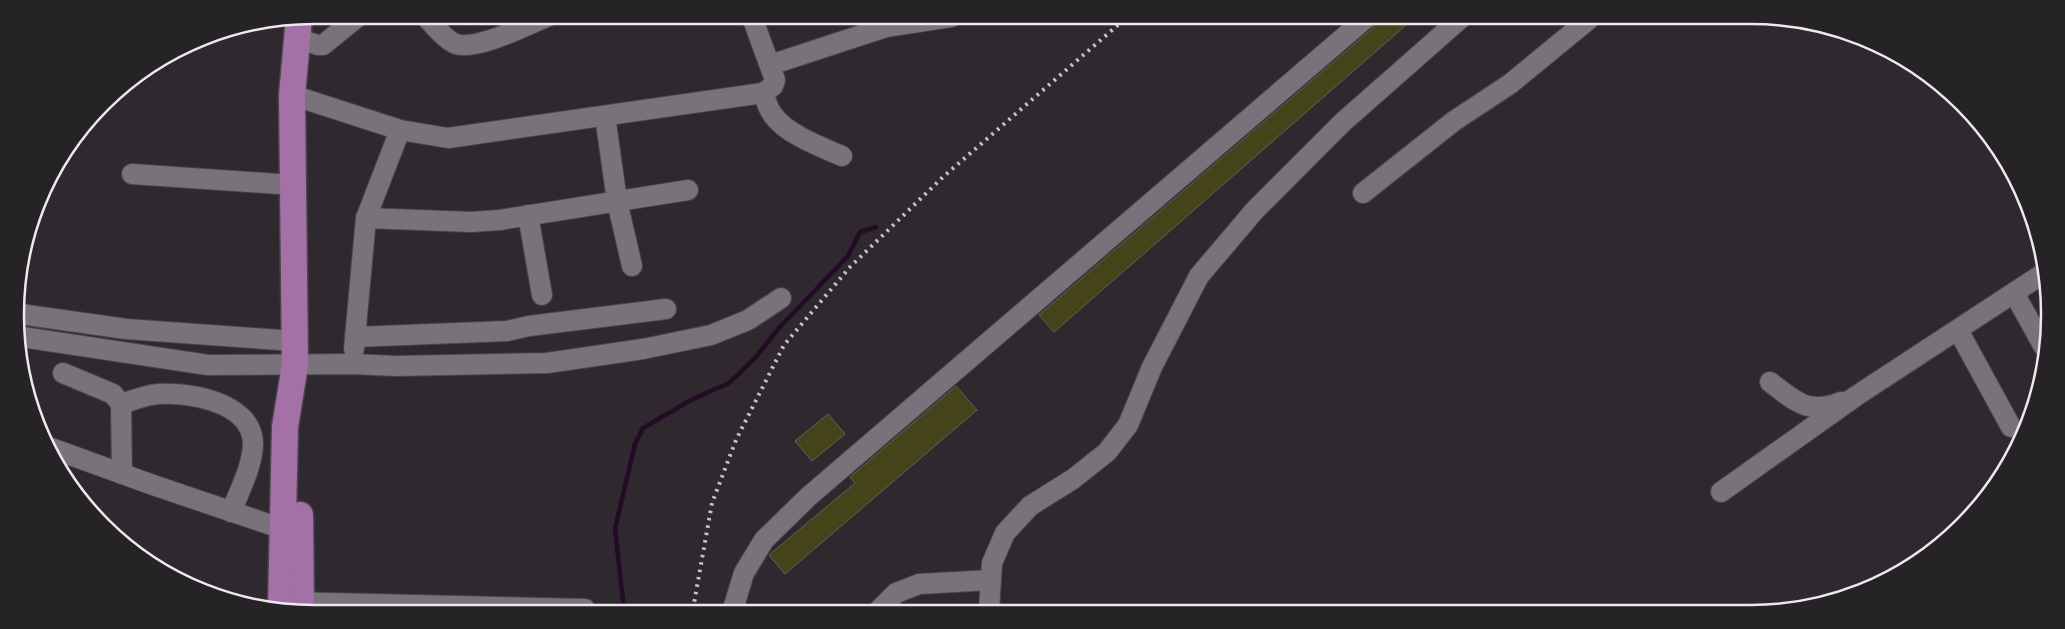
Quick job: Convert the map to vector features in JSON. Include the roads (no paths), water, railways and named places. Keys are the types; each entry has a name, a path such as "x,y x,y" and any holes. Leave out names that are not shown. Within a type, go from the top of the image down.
{"main road":[{"path":"291,605 300,427 294,365 292,96 299,28"},
{"path":"291,605 283,528 285,427 294,365"}],"street":[{"path":"299,28 318,45 324,44 349,24"},
{"path":"433,24 454,44 466,46 480,43 529,24"},
{"path":"292,96 400,130 448,138 763,93 773,86 775,80 755,24"},
{"path":"770,65 888,24"},
{"path":"733,605 744,572 764,540 808,497 1359,24"},
{"path":"989,605 992,563 1004,532 1030,506 1073,479 1107,452 1128,424 1152,367 1199,276 1255,210 1343,122 1455,24"},
{"path":"1363,193 1454,121 1510,84 1583,24"},
{"path":"763,93 773,116 783,124 803,138 842,156"},
{"path":"605,116 617,201 632,266"},
{"path":"352,364 366,218 400,130"},
{"path":"132,174 293,185"},
{"path":"366,218 471,222 688,190"},
{"path":"528,215 542,295"},
{"path":"1720,492 1856,396 2039,276"},
{"path":"2014,293 2040,340"},
{"path":"24,337 208,365 352,364 396,366 547,362 684,342 727,330 748,320 781,298"},
{"path":"355,337 506,331 529,326 666,309"},
{"path":"24,315 126,329 294,365"},
{"path":"1958,330 2011,427"},
{"path":"63,373 113,394 121,404 122,474"},
{"path":"1770,382 1800,405 1824,409 1856,396"},
{"path":"121,404 150,395 184,394 224,405 241,416 250,428 253,446 246,472 231,512"},
{"path":"58,451 231,512 283,528"},
{"path":"884,605 896,594 919,584 991,580"}],"waterway":[{"path":"623,601 615,529 635,444 643,428 691,400 729,383 756,357 779,328 848,256 860,232 876,227"}],"railway":[{"path":"694,605 712,503 736,440 784,345 850,267 943,177 1119,24"}]}
